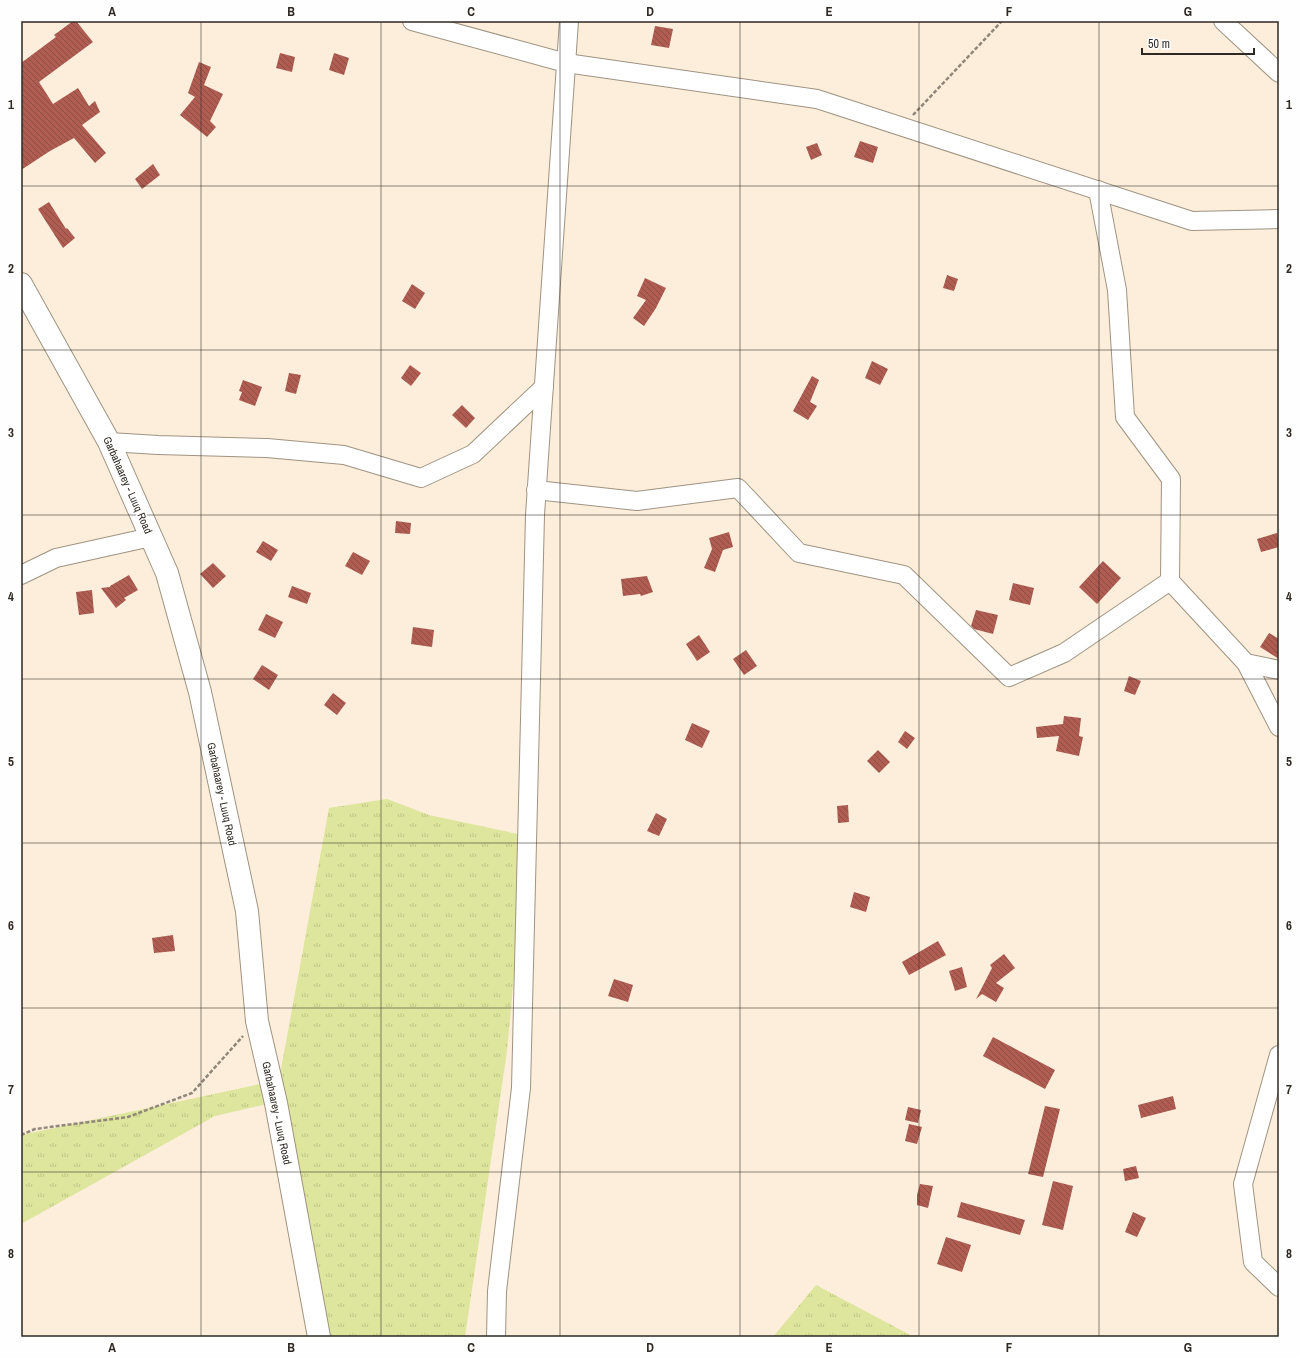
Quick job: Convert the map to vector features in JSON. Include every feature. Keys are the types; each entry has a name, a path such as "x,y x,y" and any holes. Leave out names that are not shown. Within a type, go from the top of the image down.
{"street":[{"path":"412,21 566,63 817,99 1192,221 1279,219"},
{"path":"496,1337 497,1291 521,1088 536,490 569,21"},
{"path":"1223,21 1279,73"},
{"path":"1098,190 1116,290 1125,417 1171,479 1170,581 1246,664 1279,727"},
{"name":"Garbahaarey - Luuq Road","path":"21,284 109,442 167,573 200,692 247,911 257,1021 276,1103 319,1337"},
{"path":"109,442 266,448 344,455 421,478 473,454 544,387"},
{"path":"536,490 637,501 738,488 799,553 904,575 1010,677 1064,654 1170,581"},
{"path":"21,575 56,558 151,537"},
{"path":"1246,664 1279,670"},
{"path":"1279,1055 1243,1184 1253,1262 1279,1287"}],"path":[{"path":"902,126 1002,21"},
{"path":"21,1135 35,1129 128,1117 192,1093 257,1021"}],"green space":[{"path":"387,799 429,815 527,836 507,1051 465,1337 310,1337 267,1104 215,1116 21,1224 21,1135 279,1080 329,808"},
{"path":"816,1285 914,1337 773,1337"}],"building":[{"path":"73,21 76,21 93,42 39,82 53,104 78,88 89,106 95,101 100,112 82,125 106,153 95,163 74,138 50,151 21,170 21,63 56,37 54,35"},
{"path":"655,26 673,29 669,48 651,45"},
{"path":"280,53 295,57 292,72 276,68"},
{"path":"334,53 349,58 344,75 329,70"},
{"path":"199,62 211,67 204,85 223,94 210,121 216,127 207,137 180,115 195,97 188,93"},
{"path":"860,141 878,147 873,163 854,157"},
{"path":"817,143 822,155 811,160 806,147"},
{"path":"153,164 160,175 142,189 135,179"},
{"path":"49,202 66,229 67,228 75,238 63,248 38,209"},
{"path":"947,275 958,279 954,291 943,288"},
{"path":"645,278 666,288 656,308 644,326 633,318 646,300 637,296"},
{"path":"412,284 425,293 415,309 402,301"},
{"path":"872,361 888,369 880,385 865,378"},
{"path":"410,365 421,373 411,386 401,378"},
{"path":"289,373 301,375 296,394 285,391"},
{"path":"812,376 819,380 810,402 817,406 808,420 793,411"},
{"path":"243,380 262,387 255,406 239,400 242,392 239,391"},
{"path":"462,405 475,418 466,428 452,415"},
{"path":"396,521 411,523 410,534 395,533"},
{"path":"729,532 733,547 723,550 715,572 704,568 712,549 709,538"},
{"path":"1277,533 1279,547 1261,552 1257,539"},
{"path":"263,541 278,550 271,561 256,552"},
{"path":"353,552 370,561 362,575 345,566"},
{"path":"1103,561 1121,578 1097,604 1079,587"},
{"path":"213,563 226,576 213,588 200,574"},
{"path":"129,575 138,590 124,598 126,600 116,608 101,588 110,587"},
{"path":"647,576 653,592 641,596 640,594 623,596 621,579"},
{"path":"1013,583 1034,588 1030,605 1009,600"},
{"path":"292,586 311,593 307,604 288,597"},
{"path":"92,590 94,613 79,615 76,592"},
{"path":"976,610 998,615 993,634 974,629 971,626"},
{"path":"266,614 283,622 275,638 258,630"},
{"path":"413,627 434,630 432,647 411,644"},
{"path":"1269,633 1279,639 1279,659 1260,647"},
{"path":"699,635 710,652 697,661 686,644"},
{"path":"746,650 757,666 744,675 733,659"},
{"path":"262,665 278,675 269,690 253,679"},
{"path":"1129,676 1141,681 1135,695 1124,691"},
{"path":"333,693 346,703 337,715 324,705"},
{"path":"1064,716 1081,718 1079,736 1083,737 1079,756 1056,751 1059,736 1037,738 1036,727 1063,724"},
{"path":"692,723 710,731 702,748 685,740"},
{"path":"905,731 915,738 907,749 898,742"},
{"path":"878,750 890,762 879,773 867,761"},
{"path":"848,805 849,822 838,823 837,806"},
{"path":"656,813 667,819 659,836 647,831"},
{"path":"854,892 870,897 866,912 850,907"},
{"path":"173,935 175,951 154,953 152,938"},
{"path":"938,941 946,955 909,975 902,962"},
{"path":"1004,954 1015,968 996,983 1004,988 996,1002 982,994 976,999 992,968 990,965"},
{"path":"962,967 967,987 955,991 949,971"},
{"path":"614,979 633,985 628,1002 608,996"},
{"path":"993,1037 1055,1070 1045,1089 983,1056"},
{"path":"1173,1096 1176,1109 1141,1118 1138,1105"},
{"path":"1045,1106 1060,1109 1043,1177 1028,1174"},
{"path":"908,1107 921,1110 918,1123 905,1120"},
{"path":"909,1124 922,1127 917,1144 905,1141"},
{"path":"1136,1166 1139,1178 1125,1181 1123,1169"},
{"path":"1053,1181 1073,1186 1063,1230 1042,1225"},
{"path":"920,1184 933,1186 928,1208 917,1205 917,1195"},
{"path":"961,1202 1025,1220 1020,1235 957,1217"},
{"path":"1133,1212 1146,1218 1137,1237 1125,1232"},
{"path":"946,1237 971,1245 962,1272 937,1264"}]}
